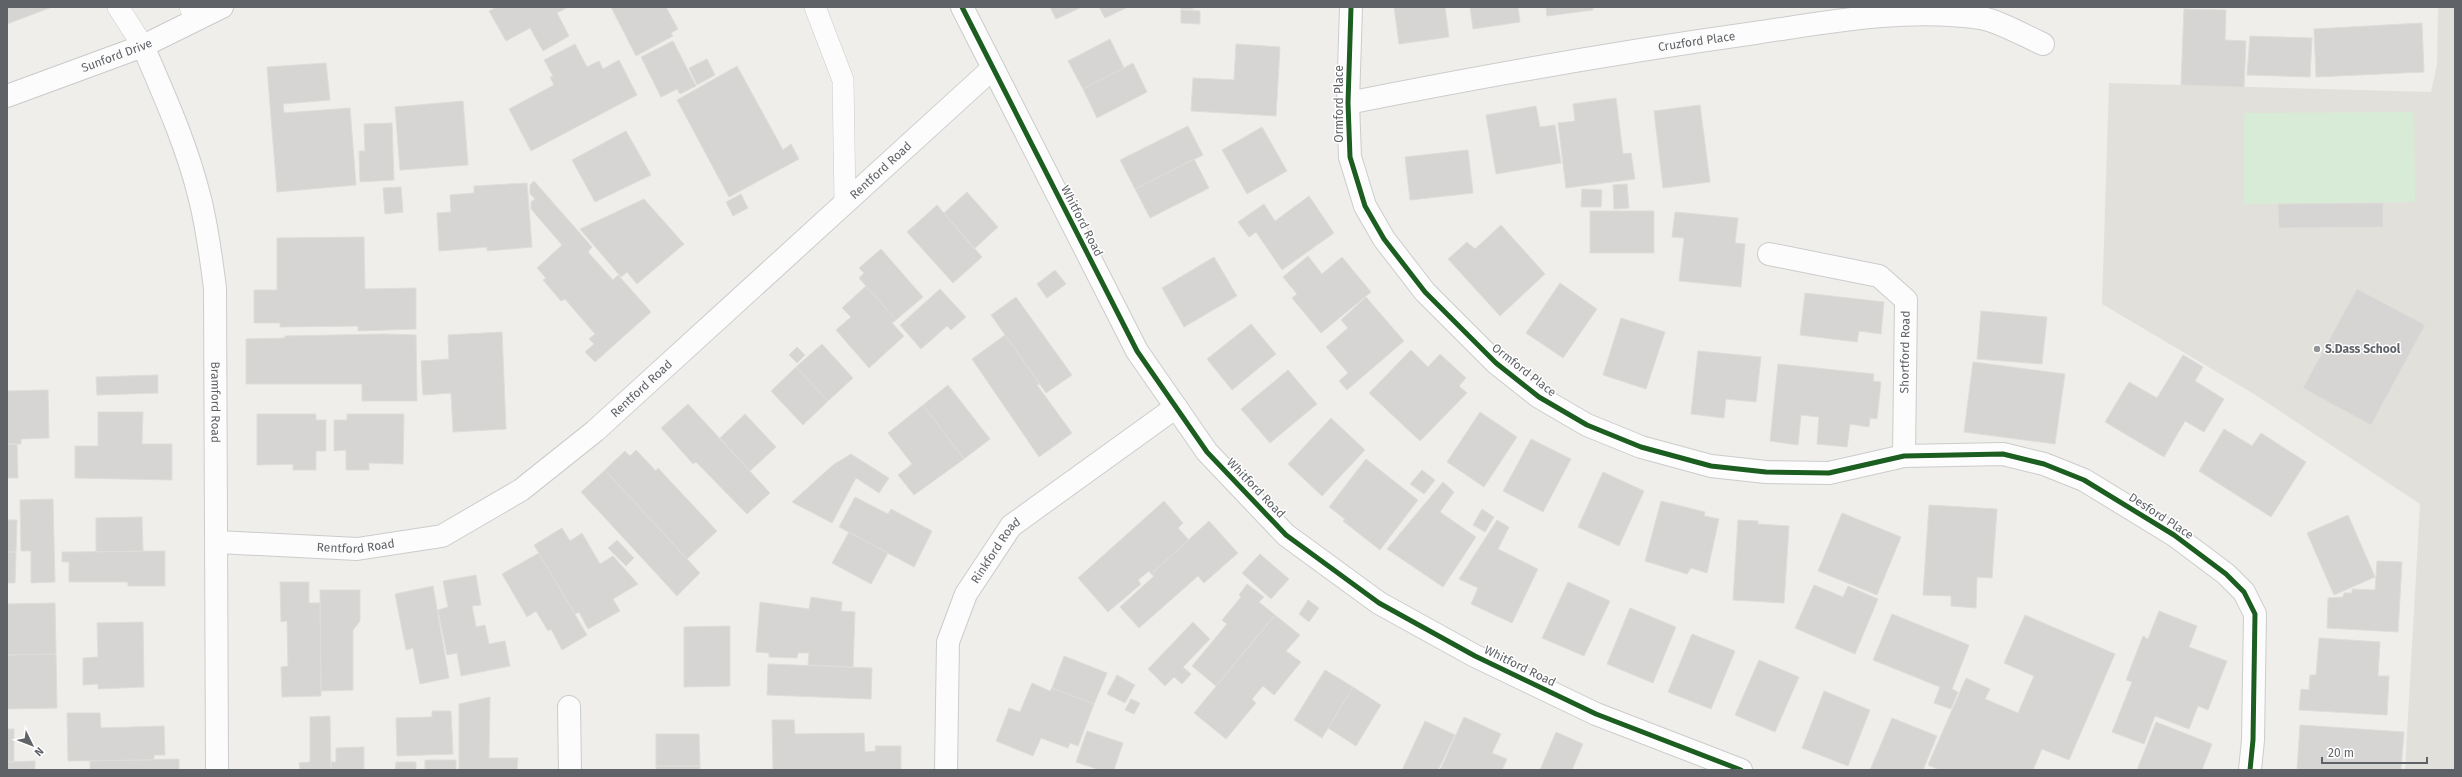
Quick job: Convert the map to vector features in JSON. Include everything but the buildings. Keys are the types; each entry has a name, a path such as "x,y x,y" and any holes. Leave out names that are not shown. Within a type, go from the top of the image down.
{"street":[{"name":"Sunford Drive","path":"7,96 143,46 193,13 222,7"},
{"name":"Whitford Road","path":"962,7 1138,351 1207,452 1286,535 1379,603 1476,656 1596,714 1741,770"},
{"name":"Ormford Place","path":"1351,7 1348,103 1350,157 1365,206 1384,239 1425,292 1496,363 1539,397 1587,425 1641,448 1712,466 1766,472 1829,473 1904,456"},
{"name":"Cruzford Place","path":"1348,103 1478,77 1663,45 1872,16 1933,14 1983,19 2043,44"},
{"name":"Bramford Road","path":"143,46 182,138 199,195 209,236 215,288 218,542 217,770"},
{"name":"Rentford Road","path":"218,542 357,549 442,536 521,490 595,431 993,68"},
{"name":"Shortford Road","path":"1769,254 1879,276 1906,300 1904,456"},
{"name":"Rinkford Road","path":"946,770 948,642 966,594 1011,526 1176,407"},
{"name":"Desford Place","path":"1904,456 2003,454 2044,464 2084,480 2174,535 2226,574 2244,592 2255,614 2253,740 2250,770"},
{"path":"569,707 570,770"}],"lane":[{"path":"118,7 143,46"},
{"path":"815,7 843,80 845,203"}],"shaded area":[{"name":"S.Dass School","path":"2438,7 2455,7 2455,770 2405,770 2420,504 2254,394 2102,304 2109,83 2431,92 2437,65"}],"green space":[{"path":"2414,112 2415,202 2244,204 2244,113"}],"cycle path":[{"path":"962,7 1137,351 1207,452 1286,535 1379,603 1475,656 1596,714 1741,770"},
{"path":"1351,7 1348,103 1350,157 1365,206 1384,239 1425,292 1496,363 1539,397 1587,425 1641,447 1711,466 1766,472 1829,473 1904,456 2003,454 2044,464 2084,480 2174,535 2226,574 2244,592 2255,614 2253,740 2250,770"}],"place":[{"name":"S.Dass School","path":"2317,349"}]}
